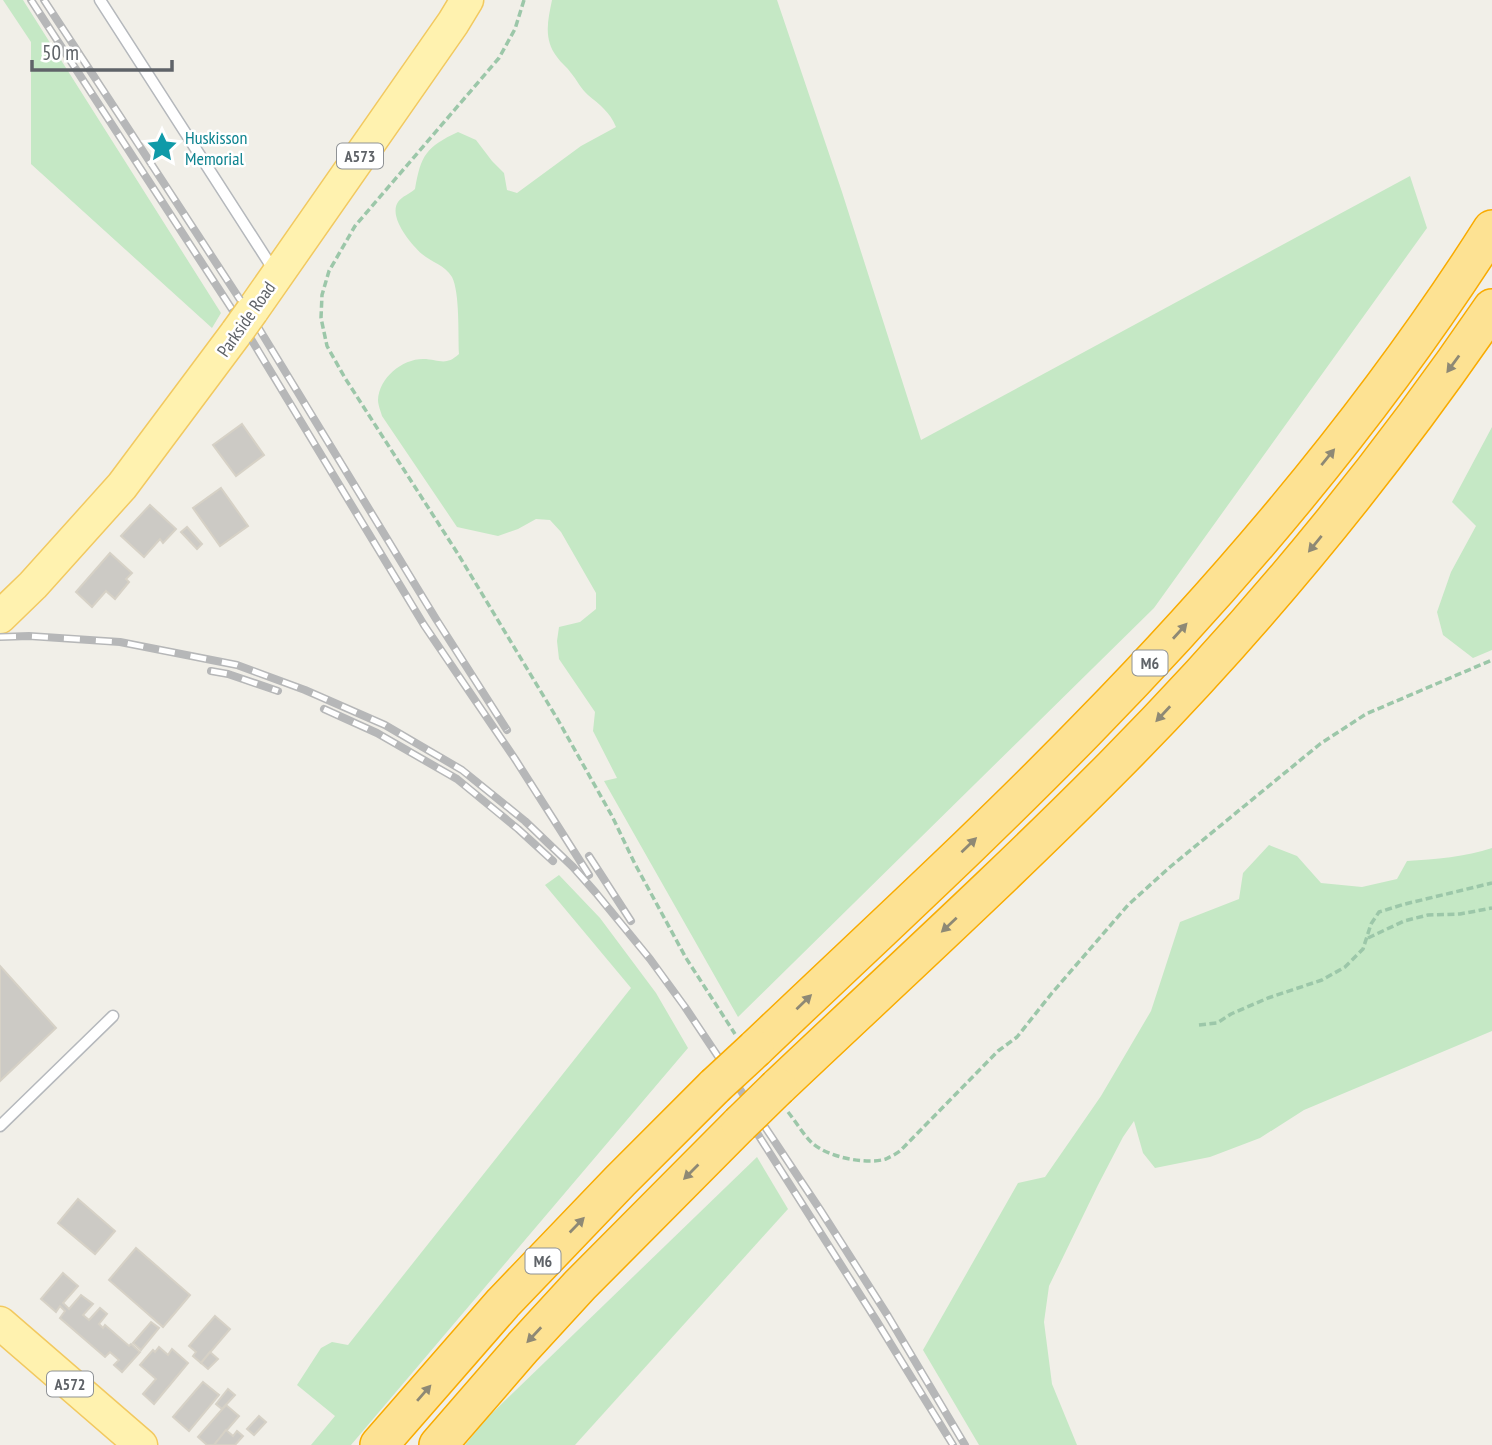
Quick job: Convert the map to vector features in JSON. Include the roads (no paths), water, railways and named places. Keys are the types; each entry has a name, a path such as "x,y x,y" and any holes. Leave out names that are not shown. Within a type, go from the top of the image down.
{"highway":[{"name":"M6","path":"379,1445 503,1303 715,1086 747,1044 1008,807 1087,730 1182,630 1267,533 1348,433 1492,229"},
{"name":"M6","path":"438,1445 580,1285 740,1124 783,1100 1210,664 1299,563 1384,458 1492,308"}],"main road":[{"name":"Parkside Road","path":"0,618 122,486 244,322 467,0"},
{"name":"A572","path":"0,1323 141,1445"}],"lane":[{"path":"100,0 277,275"},
{"path":"0,1126 113,1016"}],"railway":[{"path":"31,0 248,334 424,625 515,759 589,875"},
{"path":"44,0 258,327 507,730"},
{"path":"0,637 29,636 120,642 237,665 305,690 385,725 462,770 525,821 596,893 685,1007 821,1211 965,1445"},
{"path":"211,671 278,691"},
{"path":"324,709 377,733 457,779 553,861"},
{"path":"589,856 631,921"},
{"path":"743,1111 953,1445"}],"place":[{"name":"Huskisson Memorial","path":"162,147"}]}
